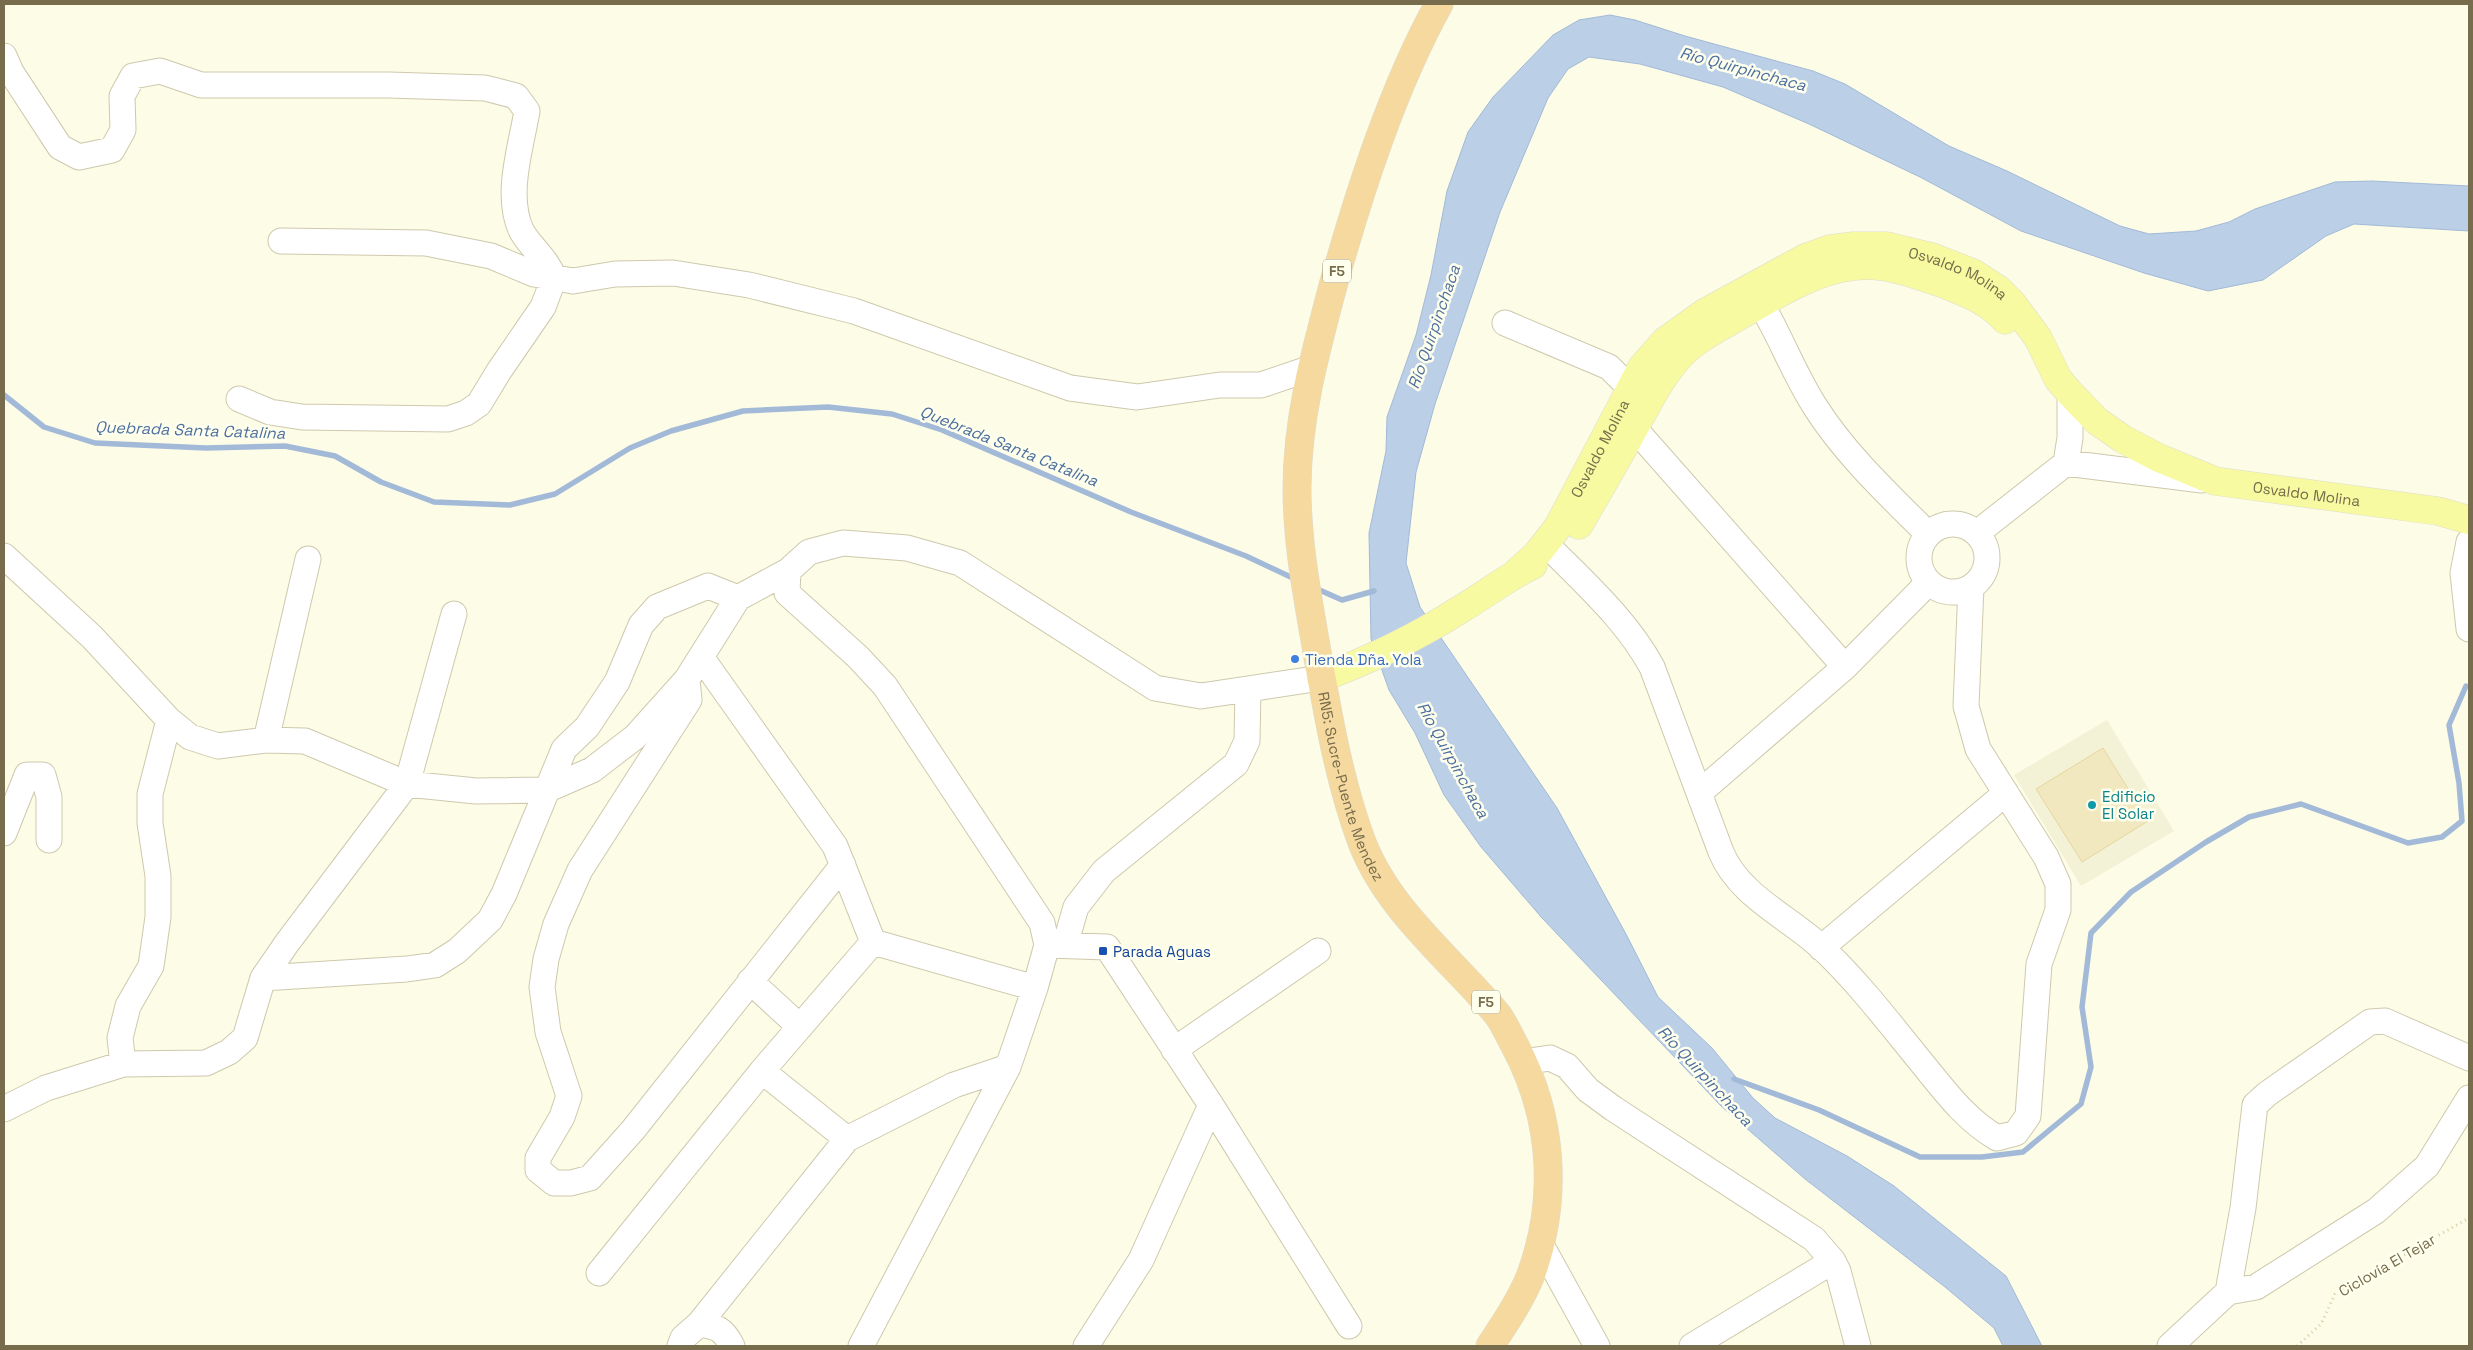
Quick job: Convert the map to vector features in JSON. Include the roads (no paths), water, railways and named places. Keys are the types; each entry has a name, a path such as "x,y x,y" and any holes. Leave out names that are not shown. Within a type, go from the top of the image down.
{"highway":[{"name":"RN5: Sucre-Puente Mendez","path":"1439,4 1399,89 1374,153 1352,218 1311,368 1302,417 1297,486 1300,552 1321,678 1348,800 1362,842 1377,874 1404,912 1500,1018 1530,1074 1544,1120 1548,1159 1546,1207 1540,1243 1529,1279 1490,1346"}],"main road":[{"name":"Osvaldo Molina","path":"1517,572 1537,554 1558,527 1624,424 1641,392 1642,367 1665,341 1704,313 1756,296 1805,258 1842,247 1887,246 1932,257 1973,273 1999,290 2012,302 2038,338 2064,386 2097,421 2123,439 2159,458 2215,481 2438,511 2469,520"},
{"path":"1321,678 1369,660 1461,609 1517,572 1556,553 1574,535 1624,424"}],"street":[{"path":"4,56 11,72 60,147 79,157 112,150 123,130 122,96 133,76 160,71 201,85 388,85 485,88 516,96 527,111 516,178 515,207 521,231 548,263 554,278 543,307 499,370 479,404 466,413 448,419 302,417 270,412 239,399"},
{"path":"282,241 426,243 491,256 534,274 573,281 615,274 673,273 749,285 854,311 1070,388 1137,397 1220,385 1261,385 1311,368"},
{"path":"1756,296 1816,409 1864,469 1928,534"},
{"path":"1505,323 1608,367 1641,392"},
{"path":"1978,533 2066,463 2070,438 2064,386"},
{"path":"1624,424 1846,667"},
{"path":"2066,463 2215,481"},
{"path":"1947,524 1958,524 1978,533 1987,551 1988,561 1985,572 1971,587 1961,591 1949,592 1938,589 1929,582 1919,564 1919,553 1928,534 1947,524"},
{"path":"2469,542 2463,573 2469,629"},
{"path":"4,556 92,637 169,720 190,737 218,746 266,740 305,741 407,784 476,791 546,790 592,770 635,737 687,679 738,598 788,571 809,552 842,543 907,548 960,563 1155,688 1202,696 1321,678"},
{"path":"1556,553 1599,597 1641,648 1652,668 1727,867 1734,878 1821,948 1878,1008 1961,1110 1978,1127 1997,1138 2016,1133 2028,1116 2039,964 2058,910 2058,884 2046,857 1978,749 1966,706 1971,587"},
{"path":"266,740 308,559"},
{"path":"788,571 787,593 858,657 885,686 1056,945"},
{"path":"1699,792 1846,667 1929,582"},
{"path":"263,978 407,969 435,965 457,951 490,920 504,894 564,749 587,727 617,682 641,625 657,607 708,586 738,598"},
{"path":"4,1109 46,1088 123,1064 206,1062 229,1052 245,1038 263,978 287,943 407,784 454,614"},
{"path":"701,657 835,846 873,942"},
{"path":"687,679 689,700 580,870 551,942 542,986 548,1032 569,1096 562,1117 538,1158 538,1170 554,1183 571,1183 590,1178 633,1130 842,865"},
{"path":"861,1346 1008,1067 1035,988 1076,907 1104,871 1236,764 1248,741 1248,689"},
{"path":"123,1064 120,1038 128,1006 151,966 158,917 158,876 150,823 150,794 169,720"},
{"path":"4,833 27,775 43,775 48,797 48,840"},
{"path":"1821,948 2006,792"},
{"path":"873,942 1035,988"},
{"path":"599,1273 762,1072 873,942"},
{"path":"1056,945 1107,947 1211,1105 1349,1326"},
{"path":"1174,1050 1318,951"},
{"path":"750,981 800,1027"},
{"path":"2228,1292 2243,1208 2255,1106 2267,1094 2370,1022 2385,1020 2469,1058"},
{"path":"1524,1062 1550,1058 1567,1066 1588,1090 1614,1109 1814,1238 1833,1261 1838,1271 1858,1346"},
{"path":"680,1346 683,1338 699,1324 847,1138 954,1085 1008,1067"},
{"path":"762,1072 847,1138"},
{"path":"2170,1346 2228,1292 2256,1287 2376,1211 2427,1166 2469,1098"},
{"path":"1086,1346 1141,1260 1211,1105"},
{"path":"1540,1243 1597,1346"},
{"path":"1692,1346 1833,1261"},
{"path":"699,1324 716,1327 726,1335 732,1346"}],"water":[{"name":"Río Quirpinchaca","path":"1610,15 1635,20 1685,36 1813,71 1845,84 1949,146 2007,171 2120,226 2149,234 2196,231 2229,222 2255,209 2335,182 2372,181 2469,186 2469,231 2354,224 2326,236 2263,280 2208,291 2144,273 2021,231 1920,177 1809,124 1723,87 1640,64 1589,57 1568,69 1548,98 1500,212 1435,404 1416,472 1406,563 1420,607 1557,808 1658,997 1712,1048 1753,1098 1775,1118 1847,1156 1894,1186 2006,1276 2042,1346 2003,1346 1994,1328 1945,1287 1805,1179 1721,1106 1542,918 1481,847 1444,795 1415,733 1389,690 1371,639 1369,533 1386,451 1387,417 1416,335 1431,275 1447,191 1468,132 1493,97 1553,35 1579,20"}],"waterway":[{"name":"Quebrada Santa Catalina","path":"4,395 44,427 95,443 206,448 285,446 335,456 381,482 434,502 510,505 555,494 630,448 671,431 743,411 828,407 892,414 942,430 1131,512 1246,556 1297,580"},
{"name":"Quebrada Santa Catalina","path":"1315,588 1342,600 1374,591"},
{"path":"1734,1079 1819,1110 1920,1157 1982,1157 2023,1152 2081,1104 2091,1067 2082,1007 2091,933 2131,892 2206,842 2249,817 2301,804 2408,843 2442,837 2462,821 2459,783 2449,725 2466,686"}],"place":[{"name":"Tienda Dña. Yola","path":"1295,659"},
{"name":"Edificio El Solar","path":"2092,805"},
{"name":"Parada Aguas","path":"1103,951"}]}
